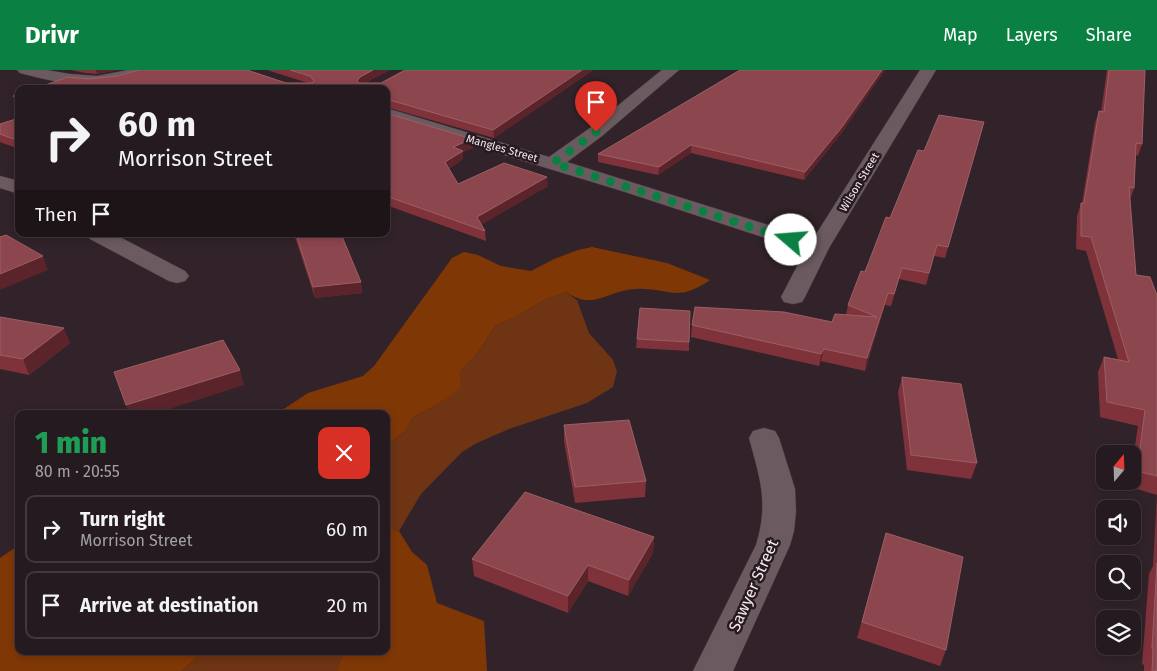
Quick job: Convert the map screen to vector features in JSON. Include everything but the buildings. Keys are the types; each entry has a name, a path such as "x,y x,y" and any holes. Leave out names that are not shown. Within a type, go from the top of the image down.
{"street":[{"path":"25,70 84,82 113,79 143,70"},
{"path":"553,163 596,132 670,70"},
{"name":"Wilson Street","path":"793,297 818,248 928,70"},
{"name":"Mangles Street","path":"390,114 553,163 818,248"},
{"path":"0,182 15,187"},
{"path":"104,237 177,276"},
{"name":"Sawyer Street","path":"713,671 773,545 778,525 779,494 764,438"}],"shaded area":[{"path":"592,247 667,263 710,280 689,291 680,293 635,289 625,290 592,300 585,300 566,292 546,299 495,326 479,351 460,372 460,389 445,400 412,418 406,431 390,442 390,410 282,410 308,393 363,376 374,366 452,258 464,252 478,255 501,266 531,271 554,259"},
{"path":"566,292 577,300 589,333 613,360 617,371 613,387 587,403 509,429 462,452 421,494 399,531 390,528 390,442 406,431 412,418 445,400 460,372 479,351 495,326 546,299"},
{"path":"390,528 399,531 412,552 427,565 437,603 484,621 487,671 337,671 342,655 390,655"},
{"path":"15,548 15,655 199,655 182,671 0,671 0,558"},
{"path":"199,655 342,655 337,671 182,671"}],"route":[{"path":"596,132 553,163 629,186 791,240"}]}
